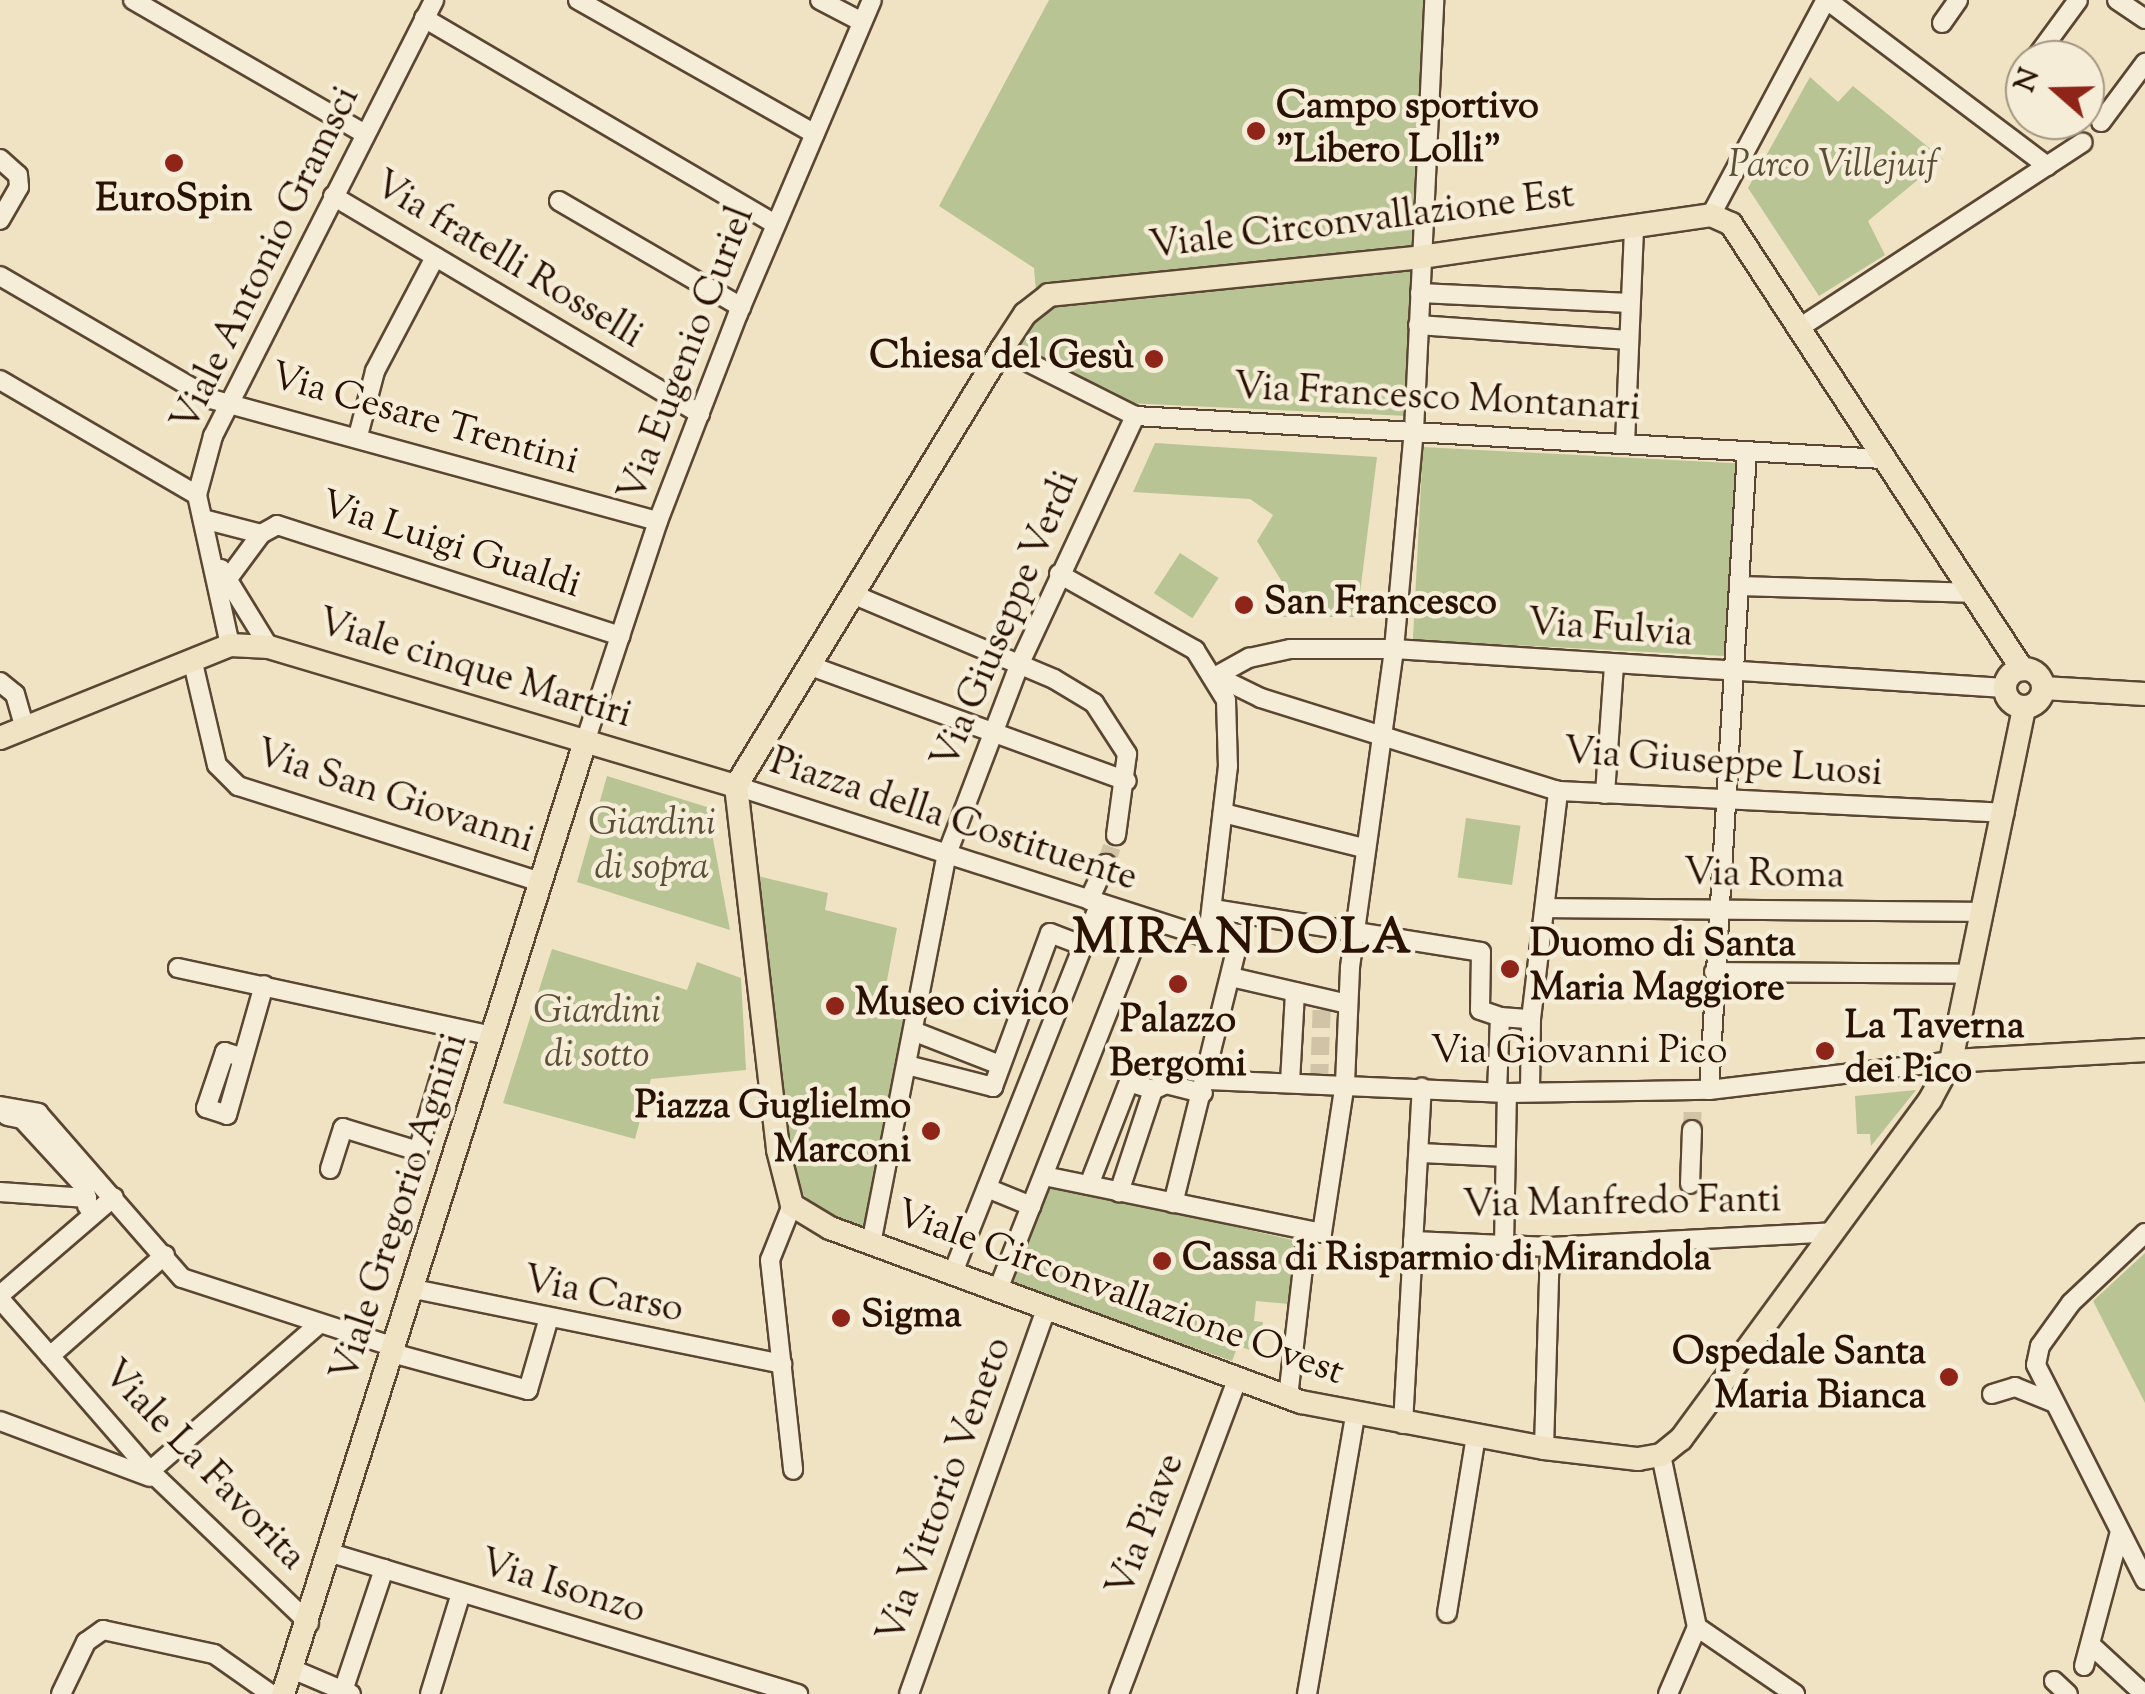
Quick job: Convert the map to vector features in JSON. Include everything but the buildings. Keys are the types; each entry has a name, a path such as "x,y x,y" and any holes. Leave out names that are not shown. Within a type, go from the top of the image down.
{"main road":[{"name":"Viale Circonvallazione Est","path":"736,786 1002,349 1025,314 1049,296 1074,290 1421,257 1711,214"},
{"path":"1711,214 1732,224 1968,593 2022,669 2039,676 2043,688 2039,700 2024,707"},
{"name":"Viale cinque Martiri","path":"0,738 230,645 269,647 736,786"},
{"path":"2022,669 2005,688 2009,700 2024,707"},
{"path":"2043,688 2145,694"},
{"path":"1661,1454 1681,1439 1930,1100 1951,1061 2024,707"},
{"name":"Viale Gregorio Agnini","path":"283,1694 309,1623 585,742"},
{"path":"736,786 778,1150 792,1206"},
{"path":"1951,1061 2145,1050"},
{"name":"Viale Circonvallazione Ovest","path":"792,1206 871,1244 1288,1397 1403,1424 1544,1448 1638,1458 1661,1454"}],"street":[{"path":"133,0 365,134"},
{"name":"Viale Antonio Gramsci","path":"230,645 197,495 230,400 434,0"},
{"path":"578,0 815,134"},
{"path":"820,0 862,22"},
{"name":"Via Eugenio Curiel","path":"585,742 658,521 774,223 872,0"},
{"path":"1044,1176 1322,1233 1345,1082 1354,930 1394,649 1414,431 1434,0"},
{"path":"1711,214 1827,0 2047,166"},
{"path":"1942,23 1958,0"},
{"path":"2049,40 2078,0"},
{"path":"2117,0 2145,19"},
{"path":"424,18 774,223"},
{"path":"2105,117 2145,63"},
{"path":"1800,328 2083,142"},
{"path":"0,159 18,176 19,188 0,220"},
{"name":"Via fratelli Rosselli","path":"333,196 700,414"},
{"path":"559,201 741,307"},
{"path":"1625,444 1634,226"},
{"path":"358,436 376,371 435,256"},
{"name":"Via Cesare Trentini","path":"0,276 212,399 230,400 658,521"},
{"path":"1420,294 1630,303"},
{"path":"1418,325 1628,340"},
{"name":"Via Francesco Montanari","path":"1002,349 1135,416 1884,459"},
{"path":"0,380 197,495"},
{"name":"Via Giuseppe Verdi","path":"912,1030 947,854 991,732 1059,574 1135,416"},
{"path":"1699,1095 1728,801 1747,451"},
{"name":"Via Luigi Gualdi","path":"204,519 261,534 277,525 620,636"},
{"path":"227,580 261,534"},
{"name":"Viale Antonio Gramsci","path":"213,555 269,647"},
{"name":"Via Giuseppe Luosi","path":"1059,574 1195,650 1216,676 1261,698 1558,791 2004,813"},
{"path":"1739,586 1968,593"},
{"path":"852,594 1019,665 1094,703 1122,739 1127,781 1116,835"},
{"name":"Via Fulvia","path":"1216,676 1248,658 1290,649 1394,649 2005,688"},
{"name":"Via San Giovanni","path":"193,663 217,765 238,786 541,882"},
{"path":"1605,794 1614,664"},
{"path":"808,665 1127,781"},
{"path":"1173,1203 1238,947 1208,937 1223,813 1226,700 1216,676"},
{"path":"0,682 15,694 25,729"},
{"name":"Piazza della Costituente","path":"736,786 1208,937"},
{"path":"1530,1092 1532,1019 1558,791"},
{"path":"1223,813 1363,848"},
{"path":"952,1274 1084,946 1106,864"},
{"name":"Via Roma","path":"1544,908 1982,912"},
{"path":"1214,909 1481,952 1480,1010 1500,1017 1532,1019"},
{"path":"998,1292 1145,918"},
{"path":"907,1066 993,1087 1050,933 1084,946"},
{"path":"178,968 493,1036"},
{"path":"1714,972 1969,974"},
{"path":"1230,977 1348,1004"},
{"path":"241,1057 264,985"},
{"path":"1290,1082 1295,992"},
{"path":"1500,1017 1504,1244"},
{"path":"330,1170 343,1128 418,1151 455,1028"},
{"path":"871,1244 912,1030 1000,1065"},
{"name":"Via Giovanni Pico","path":"1154,1090 1166,1084 1345,1082 1502,1092 1699,1095 1951,1061"},
{"path":"1089,1185 1130,1082 1154,1090 1119,1192"},
{"path":"1403,1424 1422,1088"},
{"path":"0,1106 38,1113 182,1278 393,1350 528,1390 548,1321"},
{"path":"0,1114 22,1119 83,1185 86,1220"},
{"path":"1690,1184 1692,1130"},
{"path":"1419,1154 1502,1156"},
{"path":"987,1188 1032,1206"},
{"path":"0,1192 87,1198"},
{"path":"0,1297 114,1197"},
{"path":"792,1206 770,1260 793,1470"},
{"path":"1288,1397 1307,1232"},
{"name":"Via Manfredo Fanti","path":"1413,1241 1550,1246 1833,1232"},
{"path":"2100,1618 2119,1583 2144,1579 2036,1365 2048,1333 2145,1232"},
{"path":"1544,1448 1550,1246"},
{"name":"Viale La Favorita","path":"50,1356 165,1255"},
{"name":"Via Carso","path":"414,1288 548,1321 782,1364"},
{"name":"Viale La Favorita","path":"0,1297 157,1477 309,1623"},
{"name":"Via Vittorio Veneto","path":"909,1694 1046,1310"},
{"path":"0,1330 16,1318"},
{"path":"0,1421 157,1477 318,1325"},
{"name":"Via Piave","path":"1119,1694 1237,1380"},
{"path":"1992,1394 2015,1388 2048,1394"},
{"path":"1306,1694 1355,1414"},
{"path":"1447,1613 1476,1436"},
{"path":"1661,1454 1697,1628 1668,1694"},
{"path":"2084,1666 2100,1618 2119,1535"},
{"name":"Via Isonzo","path":"331,1553 773,1690 798,1694"},
{"path":"292,1669 347,1692 384,1569"},
{"path":"430,1694 462,1592"},
{"path":"1697,1628 1795,1694"},
{"path":"61,1694 86,1642 103,1630 214,1654 272,1694"},
{"path":"2092,1645 2144,1694"},
{"path":"2065,1690 2082,1694"}],"green space":[{"path":"1049,0 1424,0 1417,253 1036,292 1034,268 939,206"},
{"name":"Parco Villejuif","path":"1810,77 1838,102 1853,86 1943,159 1868,221 1885,255 1819,296 1748,188"},
{"path":"1421,257 1408,416 1126,403 1002,349 1049,295"},
{"path":"1155,443 1377,457 1357,617 1270,617 1281,580 1257,541 1273,515 1250,499 1133,492"},
{"path":"1423,447 1740,464 1729,656 1413,640"},
{"path":"1180,553 1219,578 1192,618 1154,593"},
{"name":"Giardini di sopra","path":"607,776 707,807 730,930 577,882"},
{"path":"1466,818 1520,826 1512,885 1458,877"},
{"path":"746,873 828,893 825,910 897,928 883,1001 917,1007 870,1233 818,1211 790,1179"},
{"name":"Giardini di sotto","path":"552,949 687,990 697,962 741,978 746,1070 651,1079 635,1139 503,1103"},
{"path":"1916,1090 1871,1146 1870,1134 1857,1134 1855,1096"},
{"path":"1046,1184 1297,1241 1289,1304 1256,1301 1254,1321 1263,1322 1259,1353 1238,1346 1232,1361 1008,1283"},
{"path":"2145,1253 2145,1403 2093,1301"}],"tunnel":[{"path":"1106,864 1116,835"},
{"path":"1319,1082 1322,999"},
{"path":"1692,1130 1693,1103"}],"place":[{"name":"Campo sportivo \"Libero Lolli\"","path":"1256,131"},
{"name":"EuroSpin","path":"174,163"},
{"name":"Chiesa del Gesù","path":"1154,359"},
{"name":"San Francesco","path":"1244,605"},
{"name":"Duomo di Santa Maria Maggiore","path":"1510,969"},
{"name":"Palazzo Bergomi","path":"1178,984"},
{"name":"Museo civico","path":"835,1006"},
{"name":"La Taverna dei Pico","path":"1825,1051"},
{"name":"Piazza Guglielmo Marconi","path":"931,1131"},
{"name":"Cassa di Risparmio di Mirandola","path":"1162,1261"},
{"name":"Sigma","path":"841,1318"},
{"name":"Ospedale Santa Maria Bianca","path":"1949,1377"}],"district":[{"name":"MIRANDOLA","path":"1243,941"}]}
